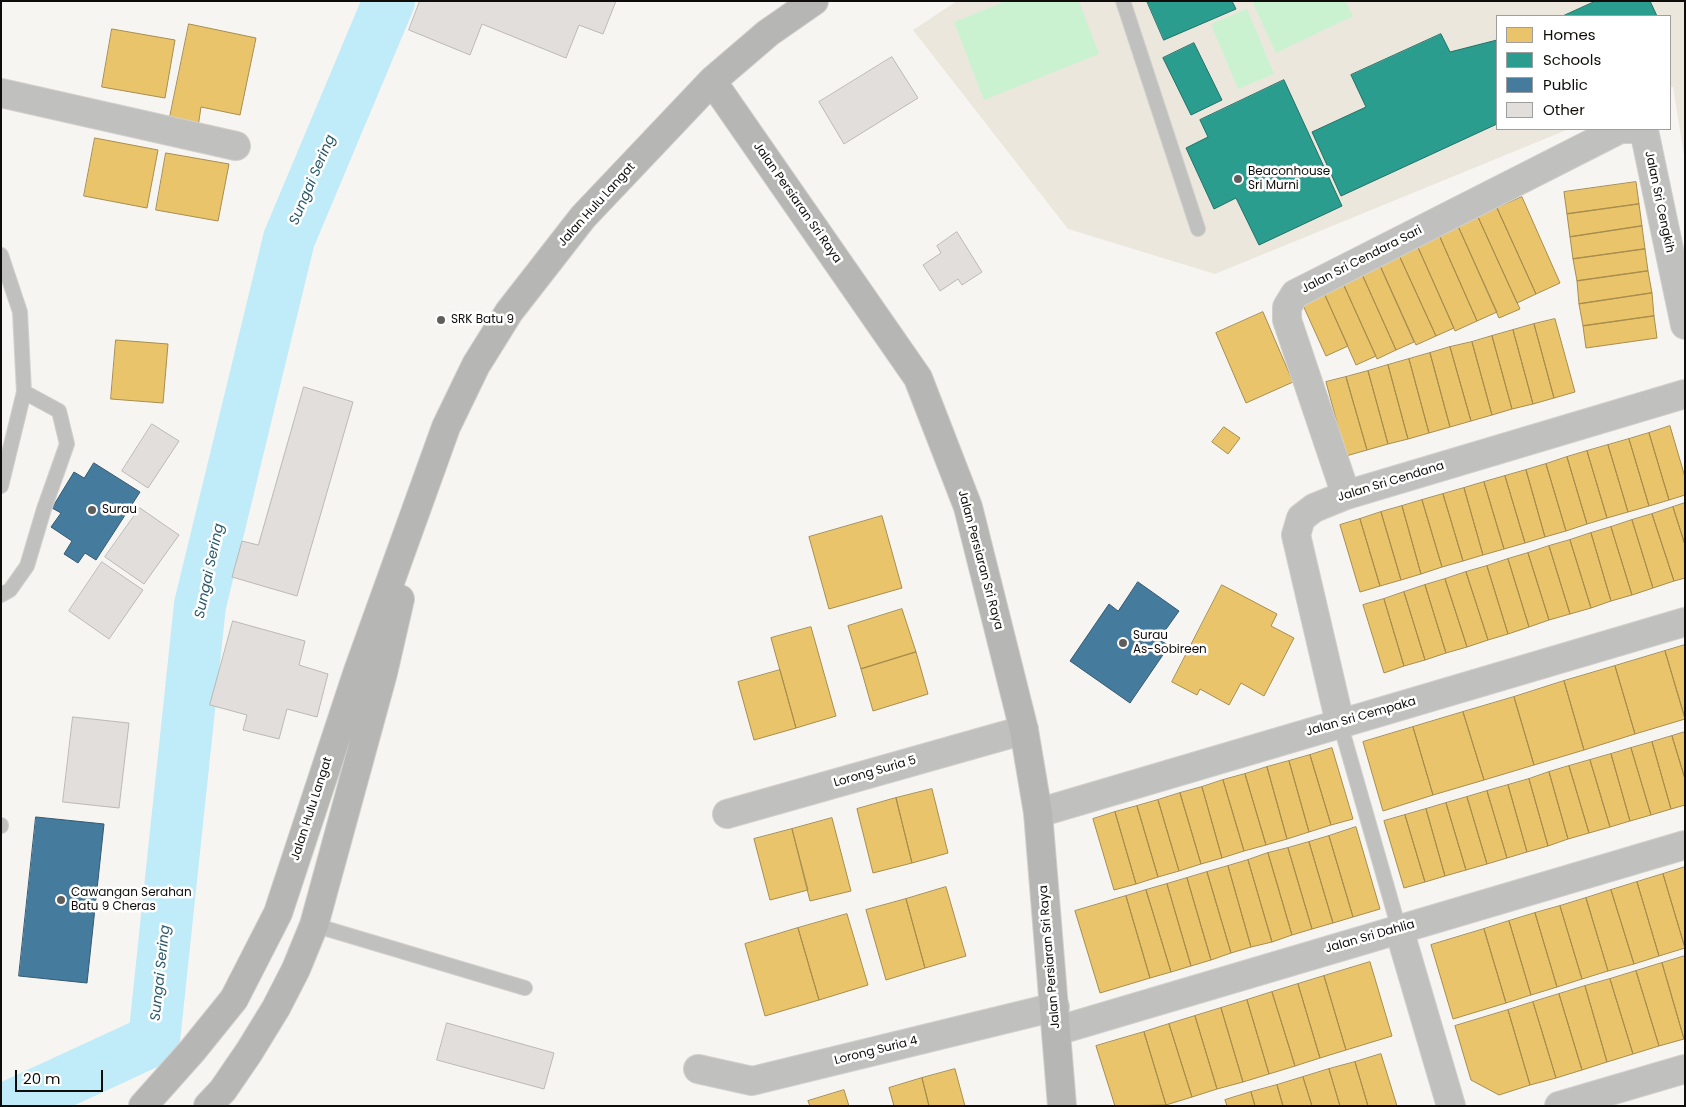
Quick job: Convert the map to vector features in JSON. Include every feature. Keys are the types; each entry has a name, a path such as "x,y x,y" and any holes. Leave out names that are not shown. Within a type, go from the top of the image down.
{"main road":[{"name":"Jalan Hulu Langat","path":"143,1106 234,1000 278,913 358,670 446,427 472,374 509,312 583,217 712,81 768,33 814,1"},
{"name":"Jalan Persiaran Sri Raya","path":"712,81 918,378 968,507 1024,730 1038,813 1062,1106"},
{"name":"Jalan Hulu Langat","path":"208,1106 229,1082 276,1008 296,969 314,925 383,673 427,483"}],"street":[{"path":"1,94 236,146"},
{"name":"Jalan Sri Cendara Sari","path":"1346,495 1288,320 1287,307 1295,294 1618,130"},
{"name":"Jalan Sri Cengkih","path":"1638,130 1646,135 1685,325"},
{"name":"Jalan Sri Cendana","path":"1340,723 1296,535 1302,518 1314,508 1346,495 1685,394"},
{"name":"Jalan Sri Cempaka","path":"1038,813 1685,622"},
{"name":"Lorong Suria 5","path":"727,814 1024,730"},
{"name":"Jalan Sri Dahlia","path":"1055,1019 1399,929 1685,844"},
{"path":"1399,929 1451,1106"},
{"name":"Lorong Suria 4","path":"698,1069 752,1081 1055,1019"},
{"path":"1559,1106 1685,1068"}],"lane":[{"path":"1123,1 1198,229"},
{"path":"1,256 20,312 24,392 1,486"},
{"path":"1,595 10,590 27,566 44,508 67,444 59,412 24,392"},
{"path":"1340,723 1399,929"},
{"path":"314,925 525,988"}],"shaded area":[{"name":"Beaconhouse Sri Murni","path":"957,1 1685,1 1685,162 1673,87 1671,87 1671,15 1496,15 1496,130 1567,130 1215,274 1068,229 913,30"}],"green space":[{"path":"1006,1 1079,1 1099,54 984,100 954,22"},
{"path":"1252,1 1346,1 1353,16 1276,53"},
{"path":"1247,9 1274,74 1238,89 1211,24"}],"building: Homes":[{"path":"189,24 256,38 240,115 201,107 198,127 169,122"},
{"path":"112,29 175,40 165,98 102,87"},
{"path":"95,138 158,150 147,208 84,196"},
{"path":"166,153 229,164 218,221 156,210"},
{"path":"1636,182 1639,204 1567,214 1564,192"},
{"path":"1522,197 1560,283 1536,294 1497,208"},
{"path":"1639,204 1642,226 1570,237 1567,214"},
{"path":"1497,208 1536,294 1517,303 1478,217"},
{"path":"1478,217 1520,309 1499,318 1458,226"},
{"path":"1458,226 1497,312 1477,321 1439,235"},
{"path":"1642,226 1645,249 1573,259 1570,237"},
{"path":"1439,235 1477,321 1455,331 1417,245"},
{"path":"1417,245 1454,328 1436,336 1398,253"},
{"path":"1645,249 1648,271 1577,281 1573,259"},
{"path":"1398,253 1436,336 1416,345 1379,263"},
{"path":"1380,266 1414,342 1396,350 1362,274"},
{"path":"1360,270 1396,350 1377,359 1341,279"},
{"path":"1648,271 1652,293 1579,304 1577,281"},
{"path":"1341,279 1376,356 1356,365 1324,293"},
{"path":"1324,293 1348,346 1326,356 1302,303"},
{"path":"1652,293 1654,316 1583,326 1579,304"},
{"path":"1263,312 1293,382 1246,403 1216,333"},
{"path":"1654,316 1657,338 1586,348 1583,326"},
{"path":"1555,319 1575,392 1554,398 1534,324"},
{"path":"1534,324 1554,398 1533,404 1513,330"},
{"path":"1513,330 1533,404 1512,409 1492,336"},
{"path":"1492,336 1512,409 1492,415 1472,342"},
{"path":"116,340 168,344 163,403 111,399"},
{"path":"1472,342 1492,415 1471,421 1450,347"},
{"path":"1450,347 1471,421 1450,427 1430,353"},
{"path":"1430,353 1450,427 1429,433 1409,359"},
{"path":"1409,359 1429,433 1408,439 1388,365"},
{"path":"1388,365 1408,439 1388,444 1368,371"},
{"path":"1368,371 1388,444 1367,450 1346,377"},
{"path":"1346,377 1367,450 1346,456 1326,382"},
{"path":"1670,426 1685,477 1685,495 1669,500 1649,433"},
{"path":"1224,427 1240,438 1228,454 1212,442"},
{"path":"1649,433 1669,500 1649,506 1629,439"},
{"path":"1629,439 1649,506 1628,512 1608,445"},
{"path":"1608,445 1628,512 1607,518 1587,451"},
{"path":"1587,451 1607,518 1587,524 1567,457"},
{"path":"1567,457 1587,524 1566,531 1546,464"},
{"path":"1546,464 1566,531 1545,537 1526,470"},
{"path":"1526,470 1545,537 1525,543 1505,476"},
{"path":"1505,476 1525,543 1504,549 1484,482"},
{"path":"1484,482 1504,549 1483,555 1464,488"},
{"path":"1464,488 1483,555 1463,561 1443,494"},
{"path":"1443,494 1463,561 1442,567 1422,500"},
{"path":"1422,500 1442,567 1421,574 1402,506"},
{"path":"1685,503 1685,545 1673,507"},
{"path":"1402,506 1421,574 1401,580 1381,512"},
{"path":"1673,507 1685,545 1685,578 1674,581 1652,514"},
{"path":"1381,512 1401,580 1380,586 1360,519"},
{"path":"1652,514 1674,581 1653,588 1632,520"},
{"path":"882,516 902,588 829,609 809,537"},
{"path":"1360,519 1380,586 1360,592 1340,525"},
{"path":"1632,520 1653,588 1632,595 1611,527"},
{"path":"1611,527 1632,595 1611,601 1591,533"},
{"path":"1591,533 1611,601 1591,608 1570,540"},
{"path":"1570,540 1591,608 1570,614 1549,546"},
{"path":"1549,546 1570,614 1549,620 1528,553"},
{"path":"1528,553 1549,620 1529,627 1508,559"},
{"path":"1508,559 1529,627 1508,634 1487,566"},
{"path":"1487,566 1508,634 1488,640 1466,572"},
{"path":"1466,572 1488,640 1467,647 1445,579"},
{"path":"1445,579 1467,647 1446,653 1425,585"},
{"path":"1222,585 1277,614 1271,626 1294,638 1264,696 1241,683 1229,705 1200,689 1197,695 1172,682"},
{"path":"1425,585 1446,653 1425,660 1404,592"},
{"path":"1404,592 1425,660 1404,666 1384,599"},
{"path":"1384,599 1404,666 1384,673 1363,605"},
{"path":"902,609 916,652 861,669 848,626"},
{"path":"811,627 836,716 796,728 771,638"},
{"path":"1685,645 1685,718 1665,651"},
{"path":"1665,651 1685,719 1635,734 1615,666"},
{"path":"916,652 928,694 873,711 861,669"},
{"path":"1615,666 1635,734 1584,750 1564,681"},
{"path":"780,670 796,728 754,740 738,682"},
{"path":"1564,681 1584,750 1534,765 1514,697"},
{"path":"1514,697 1534,765 1484,780 1463,712"},
{"path":"1463,712 1484,780 1433,795 1413,727"},
{"path":"1413,727 1433,795 1383,811 1363,742"},
{"path":"1685,732 1685,779 1672,736"},
{"path":"1672,736 1685,779 1685,805 1671,809 1652,742"},
{"path":"1652,742 1671,809 1651,815 1631,748"},
{"path":"1332,748 1353,819 1331,825 1310,755"},
{"path":"1631,748 1651,815 1630,821 1611,754"},
{"path":"1611,754 1630,821 1610,827 1590,760"},
{"path":"1310,755 1331,825 1309,832 1289,761"},
{"path":"1590,760 1610,827 1589,833 1569,766"},
{"path":"1289,761 1309,832 1287,839 1267,767"},
{"path":"1569,766 1589,833 1568,839 1549,772"},
{"path":"1267,767 1287,839 1266,845 1245,774"},
{"path":"1549,772 1568,839 1548,846 1529,779"},
{"path":"1245,774 1266,845 1244,851 1223,780"},
{"path":"1529,779 1548,846 1527,852 1508,785"},
{"path":"1223,780 1244,851 1222,858 1202,787"},
{"path":"1508,785 1527,852 1507,858 1487,791"},
{"path":"1202,787 1222,858 1201,864 1180,793"},
{"path":"932,789 948,853 912,863 896,798"},
{"path":"1487,791 1507,858 1487,864 1467,797"},
{"path":"1180,793 1201,864 1179,871 1158,800"},
{"path":"1467,797 1487,864 1466,870 1446,803"},
{"path":"896,798 912,863 873,873 857,809"},
{"path":"1158,800 1179,871 1158,877 1137,806"},
{"path":"1446,803 1466,870 1445,876 1426,809"},
{"path":"1137,806 1158,877 1136,884 1115,812"},
{"path":"1426,809 1445,876 1425,882 1405,815"},
{"path":"1115,812 1136,884 1114,890 1093,819"},
{"path":"1405,815 1425,882 1404,888 1384,821"},
{"path":"832,818 851,891 810,901 792,829"},
{"path":"1356,827 1380,909 1353,917 1329,836"},
{"path":"792,829 808,890 770,900 754,839"},
{"path":"1329,836 1353,917 1333,923 1309,842"},
{"path":"1309,842 1333,923 1312,929 1288,848"},
{"path":"1288,848 1312,929 1292,935 1268,853"},
{"path":"1268,853 1292,935 1272,942 1248,860"},
{"path":"1248,860 1272,942 1251,947 1228,866"},
{"path":"1228,866 1251,947 1231,953 1207,872"},
{"path":"1685,867 1685,948 1663,874"},
{"path":"1207,872 1231,953 1211,960 1187,878"},
{"path":"1663,874 1685,948 1659,956 1637,882"},
{"path":"1187,878 1211,960 1191,966 1167,884"},
{"path":"1637,882 1659,956 1634,964 1611,890"},
{"path":"1167,884 1191,966 1171,972 1146,890"},
{"path":"946,887 966,956 925,968 906,899"},
{"path":"1146,890 1171,972 1150,978 1126,896"},
{"path":"1611,890 1634,964 1608,971 1586,898"},
{"path":"1126,896 1150,978 1100,993 1075,911"},
{"path":"1586,898 1608,971 1582,979 1560,906"},
{"path":"906,899 925,968 886,980 866,910"},
{"path":"1560,906 1582,979 1557,987 1535,913"},
{"path":"1535,913 1557,987 1531,995 1509,921"},
{"path":"847,914 868,985 819,1000 798,928"},
{"path":"1509,921 1531,995 1506,1003 1484,929"},
{"path":"798,928 819,1000 765,1016 745,944"},
{"path":"1484,929 1506,1003 1453,1019 1431,945"},
{"path":"1685,956 1685,1039 1684,1039 1662,963"},
{"path":"1370,962 1392,1036 1346,1050 1324,976"},
{"path":"1662,963 1684,1039 1659,1046 1636,971"},
{"path":"1636,971 1659,1046 1633,1054 1610,979"},
{"path":"1324,976 1346,1050 1320,1058 1298,984"},
{"path":"1610,979 1633,1054 1607,1062 1585,986"},
{"path":"1298,984 1320,1058 1295,1066 1272,992"},
{"path":"1585,986 1607,1062 1582,1070 1559,994"},
{"path":"1272,992 1295,1066 1269,1074 1247,1000"},
{"path":"1559,994 1582,1070 1556,1078 1533,1002"},
{"path":"1247,1000 1269,1074 1243,1082 1221,1008"},
{"path":"1533,1002 1556,1078 1530,1085 1508,1010"},
{"path":"1221,1008 1243,1082 1217,1089 1195,1016"},
{"path":"1508,1010 1530,1085 1499,1095 1471,1080 1455,1026"},
{"path":"1195,1016 1217,1089 1192,1097 1169,1024"},
{"path":"1169,1024 1192,1097 1166,1105 1144,1032"},
{"path":"1144,1032 1166,1105 1115,1106 1096,1046"},
{"path":"1381,1054 1397,1106 1368,1106 1355,1062"},
{"path":"1355,1062 1368,1106 1340,1106 1329,1069"},
{"path":"955,1069 965,1106 929,1106 922,1078"},
{"path":"1329,1069 1340,1106 1312,1106 1303,1077"},
{"path":"1303,1077 1312,1106 1283,1106 1277,1085"},
{"path":"922,1078 929,1106 894,1106 889,1088"},
{"path":"1277,1085 1283,1106 1255,1106 1251,1092"},
{"path":"844,1090 849,1106 810,1106 808,1101"},
{"path":"1251,1092 1255,1106 1227,1106 1225,1100"}],"building: Schools":[{"path":"1147,1 1232,1 1236,9 1164,40"},
{"path":"1596,1 1650,1 1657,15 1565,15"},
{"path":"1441,34 1450,52 1496,40 1496,124 1341,196 1312,132 1366,107 1351,75"},
{"path":"1194,43 1222,100 1191,115 1163,58"},
{"path":"1284,80 1342,206 1259,245 1236,198 1214,209 1186,148 1208,137 1200,120"}],"building: Public":[{"name":"Surau","path":"94,463 140,492 96,560 85,553 78,563 64,554 72,541 51,527 61,513 52,508 74,472 84,478"},
{"name":"Surau As-Sobireen","path":"1138,582 1179,611 1159,639 1169,646 1130,703 1070,661 1109,604 1118,611"},
{"name":"Cawangan Serahan Batu 9 Cheras","path":"36,817 104,824 87,983 19,976"}],"building: Other":[{"path":"420,1 616,1 603,34 579,25 566,58 482,24 470,55 409,30"},
{"path":"892,57 918,98 844,144 819,102"},
{"path":"957,232 982,272 962,285 958,279 940,291 923,265 941,253 937,246"},
{"path":"304,387 353,402 297,596 232,577 242,541 258,545"},
{"path":"152,424 179,441 148,488 122,471"},
{"path":"140,508 179,535 144,584 105,557"},
{"path":"102,562 143,590 109,639 69,611"},
{"path":"233,621 305,641 299,665 328,674 317,717 287,709 279,739 243,730 247,715 210,705"},
{"path":"73,717 129,723 119,808 63,802"},
{"path":"447,1023 554,1053 544,1089 437,1060"}],"waterway":[{"name":"Sungai Sering","path":"11,1106 154,1040 200,605 289,239 389,1"}],"place":[{"name":"Beaconhouse Sri Murni","path":"1238,179"},
{"name":"SRK Batu 9","path":"441,320"},
{"name":"Surau","path":"92,510"},
{"name":"Surau As-Sobireen","path":"1123,643"},
{"name":"Cawangan Serahan Batu 9 Cheras","path":"61,900"}]}
